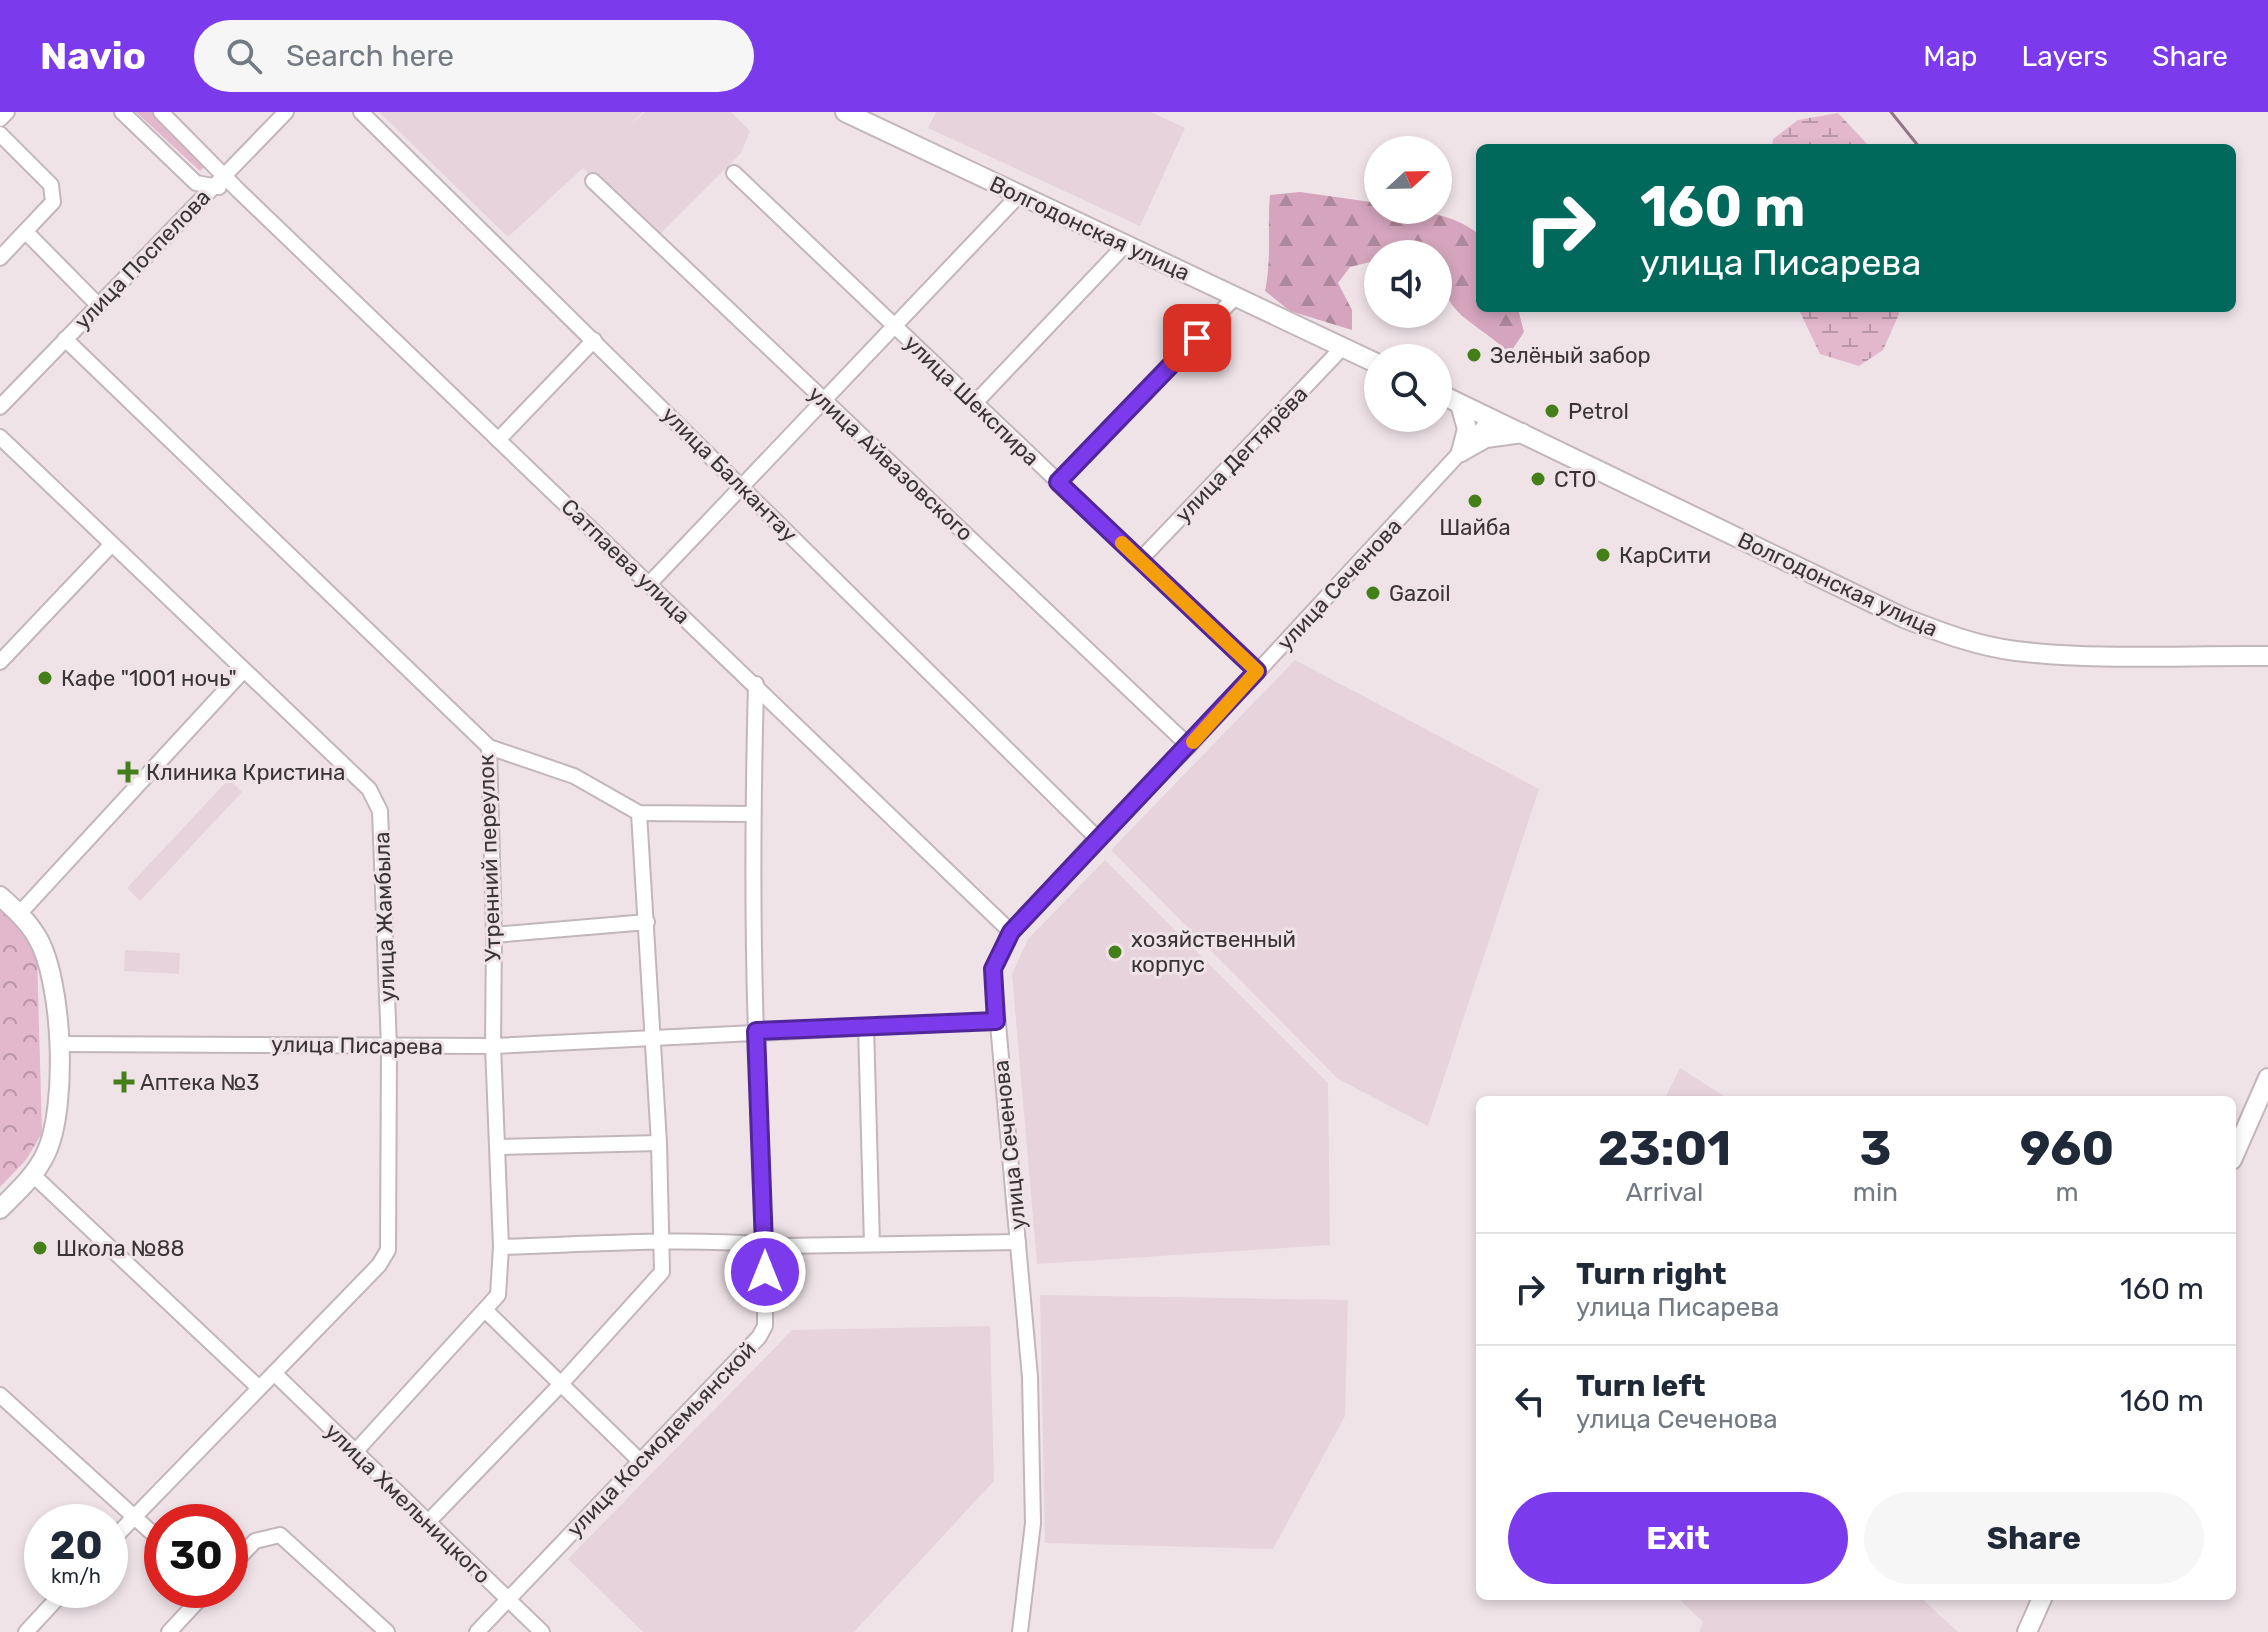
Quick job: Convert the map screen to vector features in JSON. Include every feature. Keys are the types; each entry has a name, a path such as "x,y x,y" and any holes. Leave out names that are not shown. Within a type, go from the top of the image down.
{"main road":[{"name":"Волгодонская улица","path":"845,112 1364,358"},
{"name":"Волгодонская улица","path":"1452,400 1904,618 1957,639 2015,651 2072,655 2268,656"},
{"path":"1460,404 1467,429 1461,452"},
{"path":"1461,452 1486,438 1524,433"},
{"path":"0,896 37,936 51,969 59,1044 53,1137 33,1175 0,1209"},
{"path":"2236,1151 2268,1078"},
{"path":"2027,1632 2041,1600"}],"street":[{"path":"0,119 7,112"},
{"path":"122,112 196,183 239,191"},
{"name":"Сатпаева улица","path":"161,112 239,191 1011,932"},
{"name":"улица Поспелова","path":"0,407 286,112"},
{"name":"улица Балкантау","path":"361,112 1097,838"},
{"path":"0,134 51,185 53,202 0,258"},
{"name":"улица Шекспира","path":"734,173 1257,671"},
{"name":"улица Айвазовского","path":"593,181 1189,746"},
{"name":"улица Шекспира","path":"650,583 1019,195"},
{"path":"26,232 98,305"},
{"path":"975,403 1125,245"},
{"path":"1058,482 1236,296"},
{"name":"Утренний переулок","path":"65,339 489,747 494,935 493,1046 501,1247 498,1295 355,1452"},
{"path":"498,440 594,340"},
{"name":"улица Дегтярёва","path":"1140,560 1342,348"},
{"name":"улица Сеченова","path":"1020,1632 1033,1523 1030,1377 993,969 1011,932 1097,838 1189,746 1491,419"},
{"name":"улица Жамбыла","path":"0,437 369,789 380,811 389,1047 388,1250 379,1265 128,1523"},
{"path":"0,662 111,545"},
{"path":"19,914 243,671"},
{"name":"улица Космодемьянской","path":"477,1632 759,1337 765,1326 766,1245 756,1031 753,814 756,684"},
{"path":"489,747 574,776 639,813 753,814"},
{"path":"429,1521 560,1385 662,1272 654,1035 639,813"},
{"path":"494,935 647,922"},
{"name":"улица Писарева","path":"59,1044 493,1046 654,1035 996,1021"},
{"path":"866,1026 872,1244"},
{"path":"499,1147 659,1143"},
{"path":"33,1175 258,1387"},
{"path":"501,1247 662,1242 766,1245 1018,1242"},
{"path":"485,1310 640,1461"},
{"name":"улица Хмельницкого","path":"274,1373 542,1632"},
{"path":"0,1395 144,1526"},
{"path":"248,1548 255,1541 280,1535 387,1632"},
{"path":"26,1632 48,1608"},
{"path":"169,1632 191,1608"}],"shaded area":[{"path":"379,112 643,112 628,127 645,112 731,112 750,131 741,153 656,238 583,168 508,237"},
{"path":"936,112 1151,112 1185,128 1140,226 928,128"},
{"path":"1295,660 1539,789 1428,1126 1338,1079 1111,850"},
{"path":"229,779 242,792 140,901 127,888"},
{"path":"1105,860 1328,1083 1330,1245 1037,1264 1012,974 1028,939"},
{"path":"125,950 180,953 179,974 124,971"},
{"path":"1680,1068 1724,1096 1666,1096"},
{"path":"1040,1295 1348,1300 1345,1416 1273,1549 1045,1543"},
{"path":"990,1326 994,1481 854,1632 643,1632 568,1559 792,1330"},
{"path":"1680,1600 1923,1600 1958,1632 1699,1632 1703,1622"}],"green space":[{"path":"136,112 164,112 213,157 200,171"},
{"path":"1838,113 1867,144 1772,144 1773,139 1798,120"},
{"path":"1300,192 1364,201 1364,224 1452,224 1452,219 1476,232 1476,312 1519,312 1524,332 1510,353 1452,304 1452,240 1364,240 1364,264 1350,267 1338,283 1352,310 1352,330 1290,311 1265,291 1270,195"},
{"path":"1800,312 1899,312 1883,350 1859,366 1820,354"},
{"path":"0,909 20,928 37,955 42,1133 26,1160 0,1187"}],"waterway":[{"path":"1891,112 1917,144"}],"slow traffic":[{"path":"1122,543 1257,671 1193,742"}],"place":[{"name":"Зелёный забор","path":"1474,355"},
{"name":"Petrol","path":"1552,411"},
{"name":"СТО","path":"1538,479"},
{"name":"Шайба","path":"1475,501"},
{"name":"КарСити","path":"1603,555"},
{"name":"Gazoil","path":"1373,593"},
{"name":"Кафе \"1001 ночь\"","path":"45,678"},
{"name":"Клиника Кристина","path":"128,772"},
{"name":"хозяйственный корпус","path":"1115,952"},
{"name":"Аптека №3","path":"124,1082"},
{"name":"Школа №88","path":"40,1248"}],"route":[{"path":"765,1272 756,1031 996,1021 993,969 1011,932 1257,671 1058,482 1197,338"}]}
